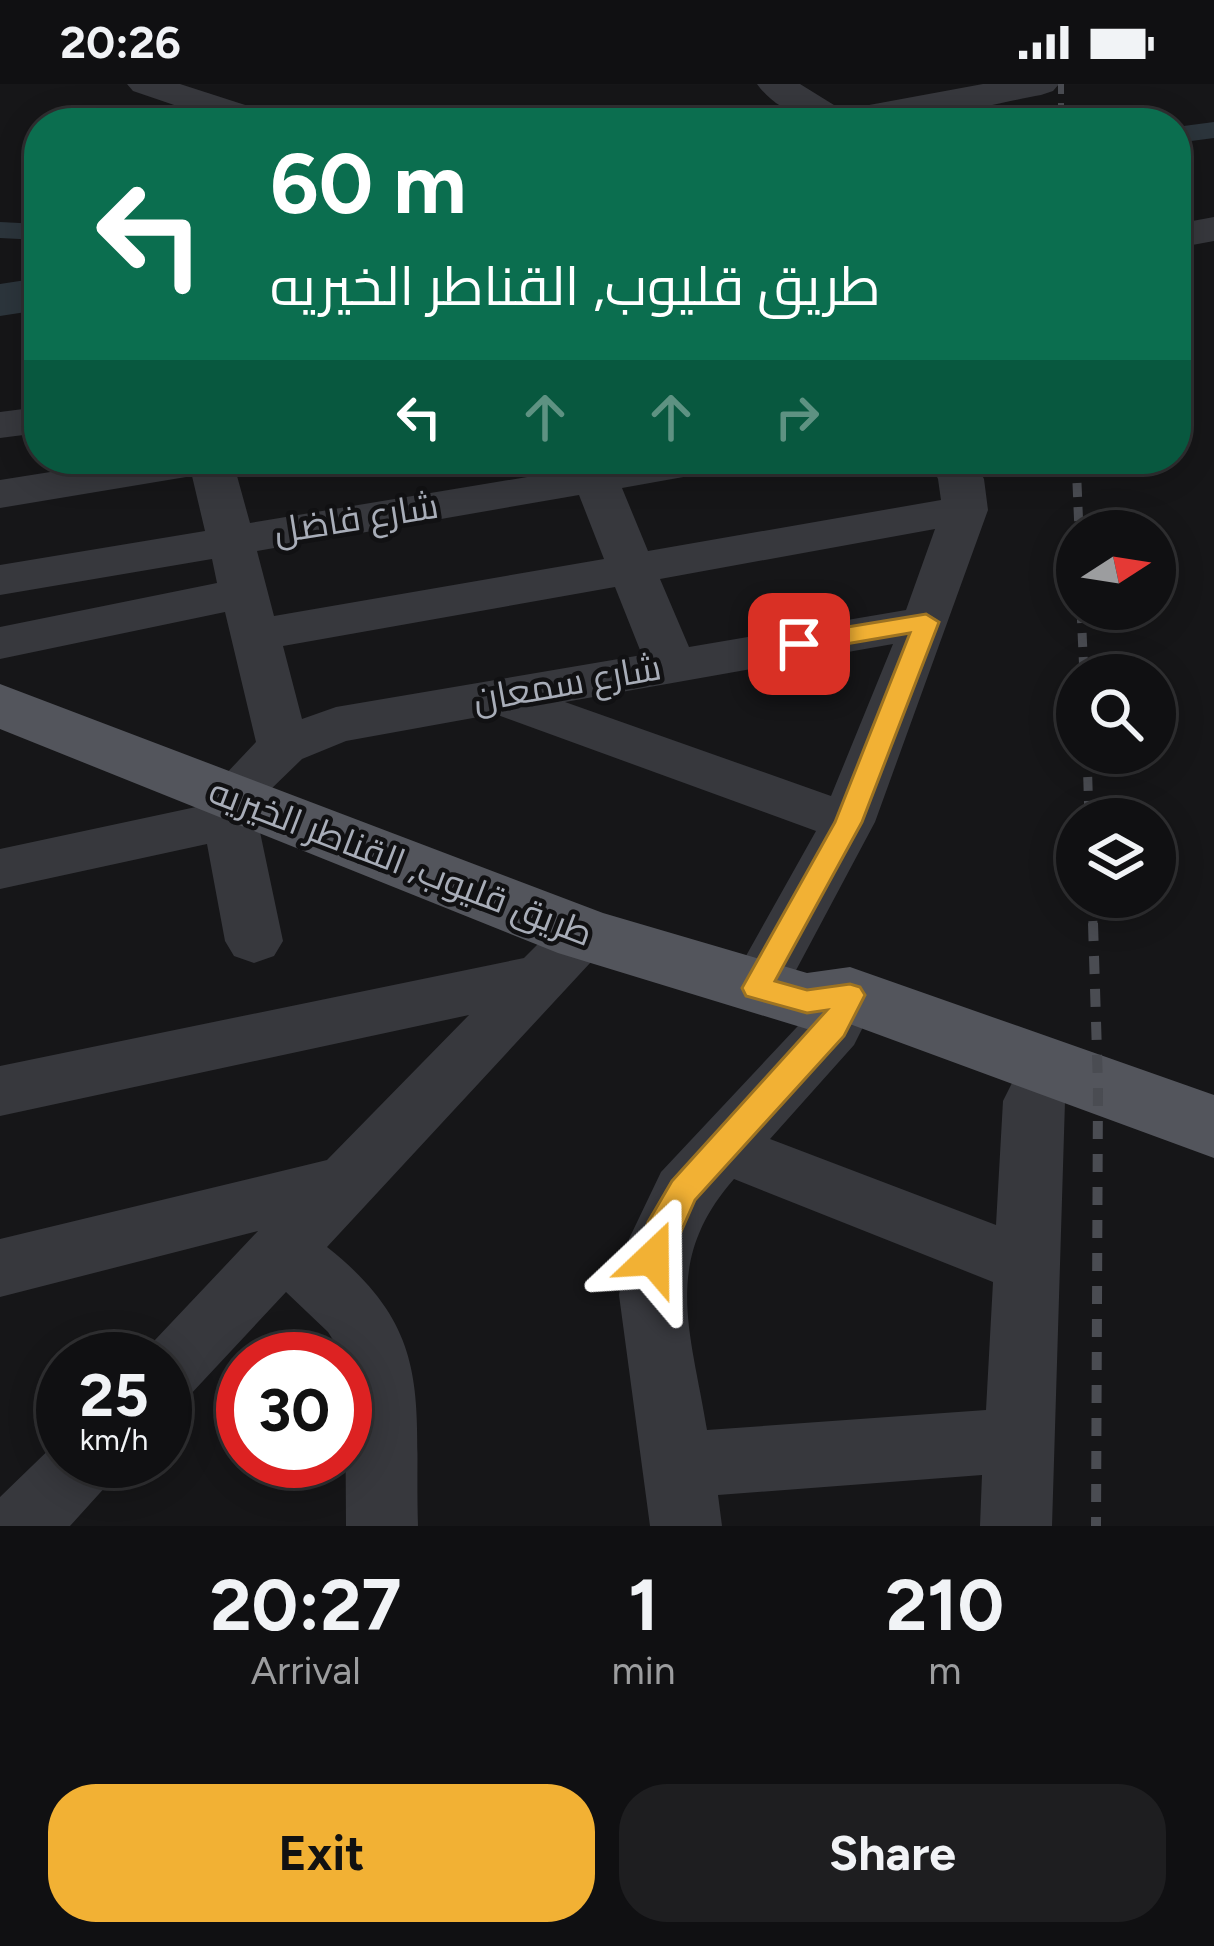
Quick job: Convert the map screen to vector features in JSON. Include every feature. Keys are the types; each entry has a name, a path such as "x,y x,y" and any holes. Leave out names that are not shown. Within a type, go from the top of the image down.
{"main road":[{"name":"طريق قليوب, القناطر الخيريه","path":"0,705 244,809 563,956 812,1003 1214,1127"},
{"name":"طريق قليوب, القناطر الخيريه","path":"812,1003 1034,1100 1214,1170"}],"street":[{"path":"145,84 218,108"},
{"path":"775,84 812,108"},
{"path":"900,108 1040,84"},
{"path":"0,494 121,474"},
{"path":"215,474 283,746"},
{"name":"شارع فاضل","path":"0,580 565,474"},
{"path":"593,474 671,665"},
{"path":"958,474 964,510 848,822 812,1003 723,1148 683,1191 665,1222 653,1258 652,1295 682,1496 1020,1440"},
{"path":"0,643 631,565 964,510"},
{"name":"شارع سمعان","path":"244,809 283,746 336,725 926,622"},
{"path":"496,696 848,822"},
{"path":"0,869 244,809 254,941"},
{"path":"0,1091 563,956"},
{"path":"192,1346 563,956"},
{"path":"1016,1526 1034,1100"},
{"path":"723,1148 1028,1266"},
{"path":"0,1268 348,1182"},
{"path":"284,1250 349,1306 373,1338 378,1358 382,1526"},
{"path":"23,1523 56,1488"}],"waterway":[{"path":"1191,133 1214,130"},
{"path":"0,230 24,231"},
{"path":"0,300 24,296"}],"railway":[{"path":"1061,84 1061,108"},
{"path":"1077,474 1078,510"},
{"path":"1082,630 1083,654"},
{"path":"1088,774 1088,798"},
{"path":"1093,918 1093,926"},
{"path":"1093,923 1098,1086 1096,1526"}],"route":[{"path":"653,1258 665,1222 683,1191 833,1028 850,995 807,1001 757,988 848,822 926,622 799,644"}]}
